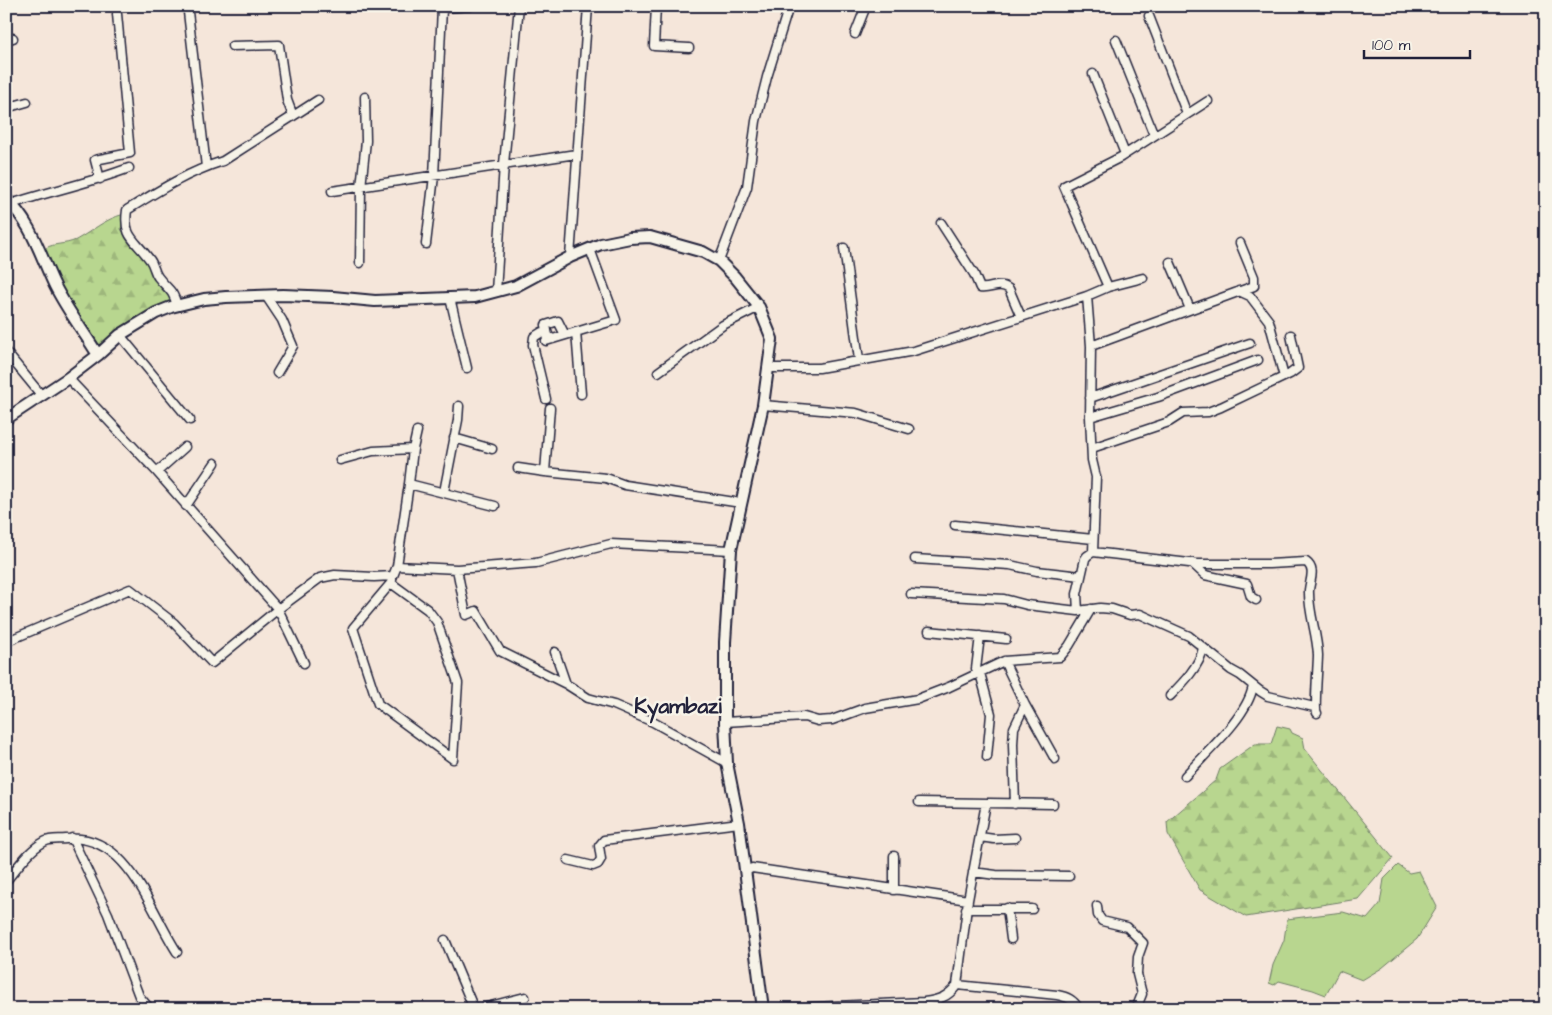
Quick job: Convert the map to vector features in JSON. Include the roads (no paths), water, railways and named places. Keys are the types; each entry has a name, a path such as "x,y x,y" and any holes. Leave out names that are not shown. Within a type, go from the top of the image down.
{"street":[{"path":"426,244 434,176 442,8 471,6"},
{"path":"496,292 504,164 519,6"},
{"path":"570,258 588,6"},
{"path":"656,6 654,46 689,48"},
{"path":"719,261 747,187 756,121 767,77 789,6"},
{"path":"855,34 866,6"},
{"path":"188,12 206,166"},
{"path":"100,179 95,160 130,153 117,14"},
{"path":"1149,16 1187,114"},
{"path":"1116,40 1154,135"},
{"path":"232,46 279,45 286,100 293,116"},
{"path":"1093,74 1125,154"},
{"path":"360,263 361,187 366,141 365,98"},
{"path":"176,306 171,289 158,278 152,262 128,233 125,223 127,210 206,166 223,161 318,100"},
{"path":"1108,287 1064,186 1125,154 1208,101"},
{"path":"6,108 27,102"},
{"path":"332,191 576,154"},
{"path":"98,355 56,287 37,241 22,217 9,202 100,179 129,168"},
{"path":"941,223 974,274 980,288 983,289 1001,284 1006,286 1021,317"},
{"path":"6,419 68,378 120,335 156,314 176,306 204,299 266,296 333,297 375,301 474,297 516,286 570,258 615,240 650,237 703,252 719,261 735,277 759,307 772,339 763,405 731,550 725,642 727,763 739,823 763,1009"},
{"path":"1091,346 1254,286 1254,277 1240,243"},
{"path":"844,248 859,360"},
{"path":"550,340 616,320 590,249"},
{"path":"1170,262 1190,310"},
{"path":"769,368 819,368 914,351 1087,296 1108,287 1143,278"},
{"path":"1239,291 1250,296 1269,321 1284,377"},
{"path":"266,296 282,320 293,346 277,373"},
{"path":"1087,296 1091,346 1090,417 1096,477 1094,552"},
{"path":"450,298 467,368"},
{"path":"658,372 722,324 759,307"},
{"path":"550,340 546,325 558,321 565,335"},
{"path":"546,398 533,346 534,337 542,332 550,340"},
{"path":"576,332 582,394"},
{"path":"1092,448 1169,422 1183,413 1208,412 1284,377 1298,368 1292,334"},
{"path":"120,335 190,420"},
{"path":"1090,398 1250,343"},
{"path":"6,352 42,396"},
{"path":"1090,417 1158,397 1258,360"},
{"path":"68,378 157,472 278,609 304,663"},
{"path":"763,405 856,413 909,429"},
{"path":"444,492 459,406"},
{"path":"545,472 550,408"},
{"path":"10,640 130,589 174,623 212,663 278,609 320,578 335,575 392,580 428,610 437,622 458,683 453,759 378,704 353,628 392,580 397,566 412,450 417,431"},
{"path":"454,438 492,449"},
{"path":"157,472 185,447"},
{"path":"340,460 373,451 412,450"},
{"path":"186,506 215,463"},
{"path":"518,468 606,478 625,485 740,503"},
{"path":"409,484 495,506"},
{"path":"955,525 1093,539"},
{"path":"397,566 457,569 536,563 611,544 731,550"},
{"path":"911,594 1004,599 1027,605 1078,611 1112,609 1130,615 1140,614 1189,636 1231,670 1247,679 1253,686 1268,696 1316,710 1318,656 1309,589 1312,570 1306,562 1269,564 1192,563 1094,552 1085,559 1077,594 1078,611"},
{"path":"915,559 1010,564 1037,571 1081,576"},
{"path":"1192,563 1205,575 1248,584 1251,597 1256,600"},
{"path":"457,569 466,615 476,611 500,651 566,684 588,698 614,705 653,722 727,763"},
{"path":"725,722 804,717 818,721 832,720 866,708 918,699 949,687 1004,661 1060,657 1069,646 1090,609"},
{"path":"929,630 1006,639"},
{"path":"980,636 976,669 980,673 990,714 987,757"},
{"path":"1170,696 1197,662 1203,648"},
{"path":"555,652 566,684"},
{"path":"1004,661 1025,705 1055,759"},
{"path":"1185,776 1227,730 1242,710 1253,686"},
{"path":"1015,804 1014,728 1025,705"},
{"path":"919,802 1053,804"},
{"path":"769,1009 940,1000 952,992 957,985 966,909 986,803"},
{"path":"568,860 592,866 598,864 600,859 599,846 604,840 739,823"},
{"path":"980,836 1015,838"},
{"path":"6,881 34,850 44,842 72,838 92,840 121,861 143,889 177,952"},
{"path":"72,838 108,914 139,996 150,1009"},
{"path":"894,856 894,890"},
{"path":"746,871 752,868 968,900"},
{"path":"973,872 996,876 1069,876"},
{"path":"1097,906 1098,915 1102,921 1127,927 1143,943 1138,957 1137,974 1142,994 1136,1009"},
{"path":"1007,908 1011,939"},
{"path":"966,909 1032,908"},
{"path":"445,940 474,1009"},
{"path":"957,985 1068,997 1074,1001 1079,1009"},
{"path":"479,1009 525,998"}],"district":[{"name":"Kyambazi","path":"678,706"}]}
